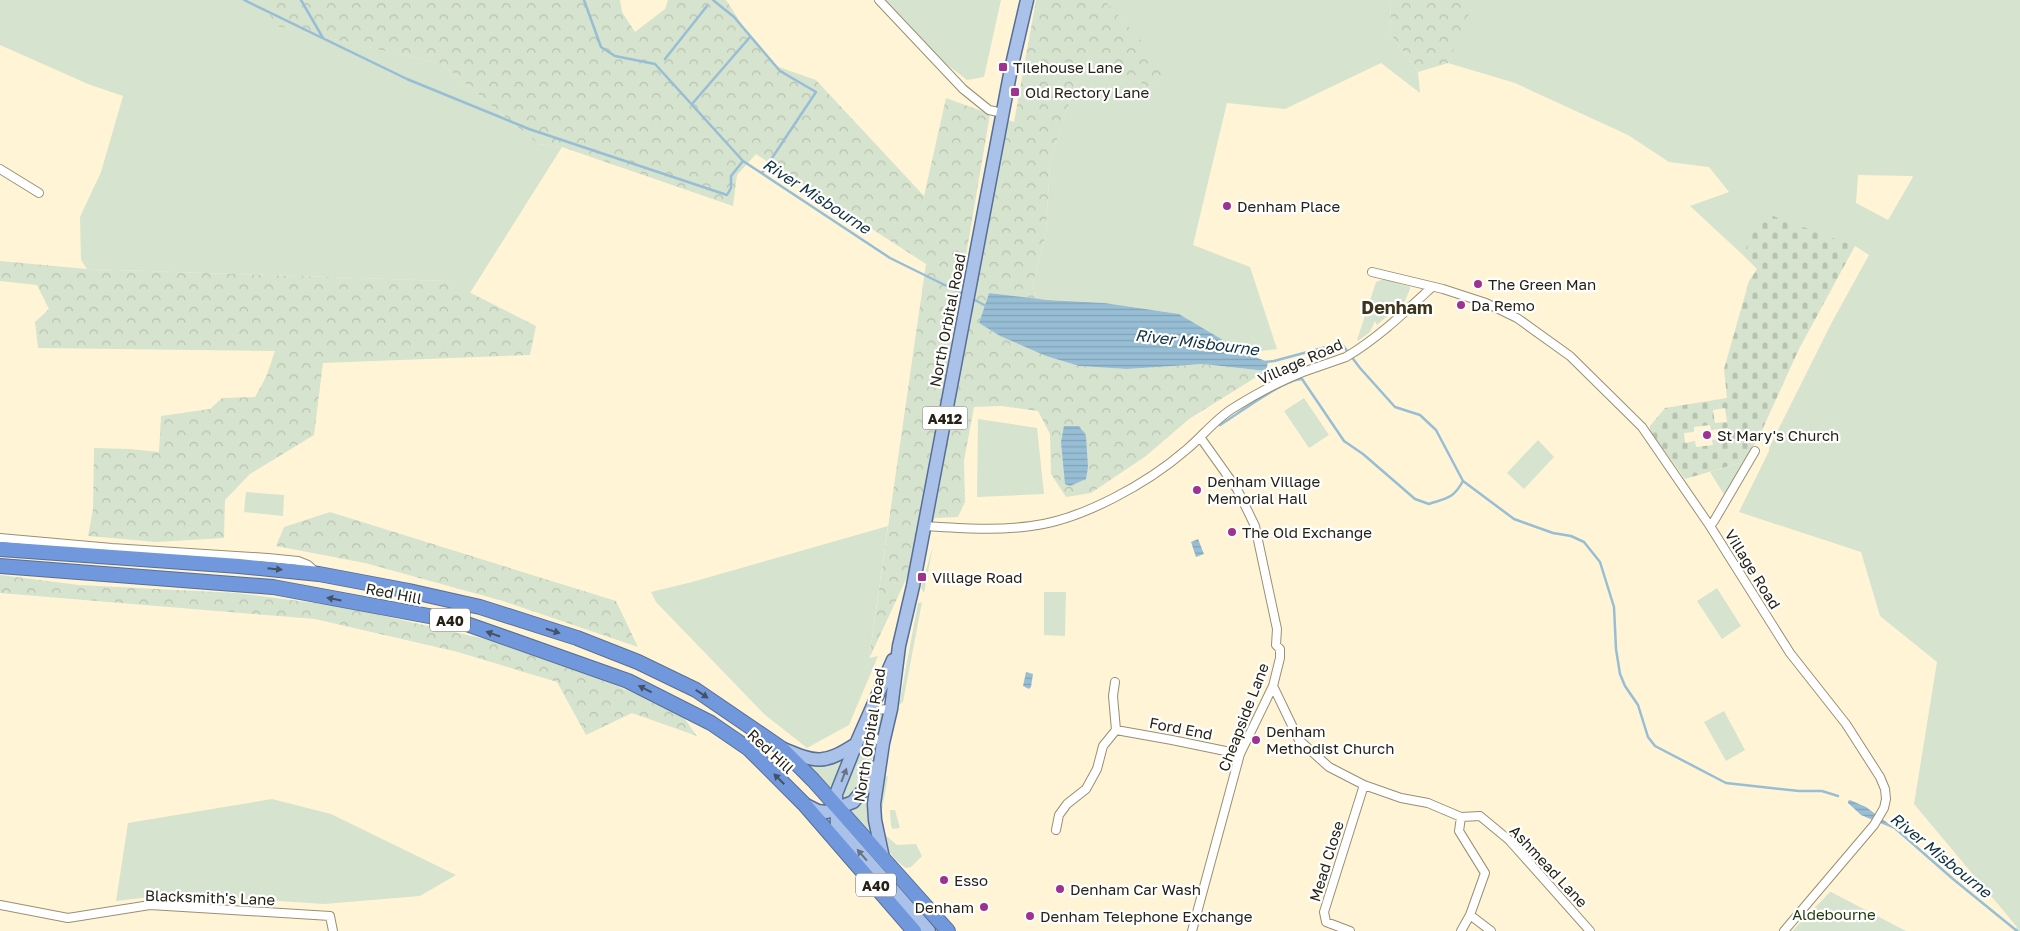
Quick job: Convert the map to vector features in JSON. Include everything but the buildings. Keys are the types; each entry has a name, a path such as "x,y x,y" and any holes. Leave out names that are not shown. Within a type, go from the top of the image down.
{"highway":[{"name":"Red Hill","path":"0,549 239,566 319,574 480,607 577,638 638,662 696,690 781,748 814,780 837,808"},
{"name":"Red Hill","path":"0,566 273,587 461,622 628,681 711,723 749,749 804,804 914,931"},
{"name":"A40","path":"837,808 948,931"}],"main road":[{"name":"North Orbital Road","path":"883,858 882,829 874,804 882,748 892,708 899,646 924,526 1016,44 1027,0"},
{"name":"North Orbital Road","path":"899,646 836,794 837,826 929,931"},
{"path":"781,748 816,760 832,758 856,744"},
{"path":"804,804 818,812 827,812 858,798 871,779 882,748"}],"street":[{"path":"879,0 962,89 989,110 1003,113"},
{"path":"0,169 39,193"},
{"name":"Village Road","path":"1372,272 1443,289 1486,303 1517,318 1570,356 1642,427 1710,526 1790,654 1846,724 1880,777 1885,789 1886,799 1881,814 1874,825 1784,931"},
{"name":"Village Road","path":"924,526 981,529 1032,526 1060,519 1110,500 1154,474 1185,451 1217,420 1234,407 1302,372 1346,357 1355,352 1432,287"},
{"name":"Cheapside Lane","path":"1192,931 1240,754 1273,686 1280,658 1280,649 1276,645 1277,629 1255,526 1237,489 1200,437"},
{"path":"1710,526 1737,485 1754,451"},
{"name":"Red Hill","path":"0,538 298,561 308,565 319,574"},
{"path":"1056,830 1059,816 1067,804 1086,789 1097,769 1103,746 1116,730 1113,696 1115,682"},
{"name":"Ashmead Lane","path":"1273,686 1299,740 1330,767 1364,785 1401,798 1428,803 1461,816 1480,816 1509,840 1590,931"},
{"path":"872,710 892,708"},
{"name":"Ford End","path":"1116,730 1240,754"},
{"path":"863,731 882,748"},
{"name":"Mead Close","path":"1350,931 1326,922 1324,912 1364,785"},
{"path":"1461,816 1459,831 1485,873 1470,915 1461,931"},
{"name":"Blacksmith's Lane","path":"0,905 68,918 150,905 330,916 333,931"},
{"path":"1470,915 1491,931"}],"green space":[{"path":"0,0 262,0 277,26 442,64 538,144 562,147 470,293 447,281 87,269 81,260 80,217 101,172 123,96 88,84 0,45"},
{"path":"262,0 620,0 622,12 635,32 665,9 668,0 726,0 750,37 776,66 816,80 924,196 946,98 990,114 914,562 869,659 926,264 756,154 737,175 733,206 562,147 538,144 442,64 276,26"},
{"path":"885,0 1001,0 984,77 967,80 941,60"},
{"path":"1036,0 1104,0 1170,72 1150,88 1086,52 1050,161 1046,233 1033,283 1035,299 989,293 979,323 1000,336 1046,356 1079,366 1127,369 1203,364 1266,371 1189,419 1146,456 1091,493 1066,497 1051,474 1050,434 1038,411 1001,406 974,407 964,461 965,502 958,517 935,518 926,535 1002,118 1014,122"},
{"path":"1104,0 1391,0 1390,33 1418,72 1420,93 1381,63 1285,109 1227,103 1193,245 1250,267 1277,349 1245,353 1179,314 1105,303 1035,299 1033,283 1046,233 1050,161 1086,51 1150,88 1169,72"},
{"path":"1391,0 1475,0 1448,63 1418,72 1390,33"},
{"path":"1474,0 2020,0 2020,931 2014,931 2017,927 1914,804 1937,662 1880,616 1861,552 1739,512 1832,322 1869,255 1855,246 1749,244 1743,255 1690,206 1729,192 1709,167 1669,162 1628,135 1515,83 1448,63","holes":["1858,175 1912,176 1888,220 1856,203"]},
{"path":"1762,212 1855,246 1799,349 1758,439 1743,462 1685,479 1650,431 1650,426 1665,408 1727,398 1724,369 1749,281 1757,269 1743,255","holes":["1725,408 1727,422 1715,423 1713,410","1710,425 1711,430 1728,428 1729,437 1712,440 1713,445 1696,447 1695,441 1685,443 1684,433 1694,432 1694,427"]},
{"path":"0,261 87,269 447,281 536,326 530,355 323,363 314,435 250,474 225,500 224,538 157,542 88,536 93,509 94,448 159,452 161,416 210,409 222,398 255,397 266,377 275,351 38,348 35,322 49,309 37,285 0,281"},
{"path":"1384,279 1410,287 1405,301 1377,325 1375,321 1370,332 1357,340 1376,282"},
{"path":"1304,398 1329,435 1309,448 1284,411"},
{"path":"978,419 1037,428 1044,494 977,497"},
{"path":"1538,440 1554,457 1524,489 1507,473"},
{"path":"1743,462 1725,496 1710,472"},
{"path":"246,492 284,495 283,516 244,512"},
{"path":"330,512 616,601 638,647 503,601 365,563 276,546 284,527"},
{"path":"888,526 869,658 878,656 849,725 807,748 764,714 656,602 651,592 692,582"},
{"path":"933,546 924,593 921,588"},
{"path":"0,575 79,585 236,593 345,607 489,640 599,679 679,711 697,736 632,713 586,735 557,682 458,652 315,619 0,593"},
{"path":"1717,588 1741,626 1722,639 1697,601"},
{"path":"1044,592 1066,592 1065,636 1044,635"},
{"path":"922,602 903,702 899,705 918,603"},
{"path":"1724,711 1745,750 1726,761 1704,722"},
{"path":"880,714 883,715 878,737 873,730"},
{"path":"868,739 876,745 868,770 855,791 842,802 852,769"},
{"path":"847,753 830,792 801,761"},
{"path":"888,776 882,818 879,818 878,810 884,778"},
{"path":"872,789 868,819 871,837 848,813 864,801"},
{"path":"272,799 331,814 456,875 420,896 324,904 175,894 116,901 128,823"},
{"path":"890,810 895,810 900,828 893,829 891,826"},
{"path":"883,833 897,845 916,844 922,856 911,867 906,868 890,853 885,844"},
{"name":"Aldebourne","path":"1831,892 1906,931 1792,931"}],"water":[{"path":"989,293 1048,300 1105,303 1179,314 1245,353 1268,362 1266,371 1203,364 1127,369 1079,366 1046,356 1000,336 979,323"},
{"path":"1064,426 1079,426 1086,436 1088,467 1086,479 1070,486 1065,484 1061,442"},
{"path":"1198,539 1204,554 1196,557 1191,542"},
{"path":"1026,672 1033,674 1029,689 1023,686"},
{"path":"1850,800 1866,807 1897,830 1861,815 1848,803"}],"waterway":[{"path":"244,0 407,79 529,129 727,195 731,188 731,176 743,161"},
{"path":"301,0 323,38"},
{"name":"River Misbourne","path":"584,0 601,47 615,56 655,64 743,161 890,258 963,294"},
{"path":"713,0 734,17 780,71 816,92 762,173"},
{"path":"665,59 707,6"},
{"path":"692,104 750,37"},
{"name":"River Misbourne","path":"973,299 988,307"},
{"name":"River Misbourne","path":"1265,362 1341,343 1360,368 1395,407 1420,415 1436,430 1463,481 1514,519 1553,533 1571,536 1584,542 1600,562 1614,607 1616,649 1620,674 1625,686 1638,705 1648,737 1655,746 1726,783 1799,791 1822,791 1838,796"},
{"path":"1220,425 1273,391 1302,379 1344,441 1363,454 1415,499 1429,504 1445,499 1453,495 1463,481"},
{"name":"River Misbourne","path":"1896,829 2017,931"}],"place":[{"name":"Tilehouse Lane","path":"1003,67"},
{"name":"Old Rectory Lane","path":"1015,92"},
{"name":"Denham Place","path":"1227,206"},
{"name":"The Green Man","path":"1478,284"},
{"name":"Da Remo","path":"1461,305"},
{"name":"St Mary's Church","path":"1707,435"},
{"name":"Denham Village Memorial Hall","path":"1197,490"},
{"name":"The Old Exchange","path":"1232,532"},
{"name":"Village Road","path":"922,577"},
{"name":"Denham Methodist Church","path":"1256,740"},
{"name":"Esso","path":"944,880"},
{"name":"Denham Car Wash","path":"1060,889"},
{"name":"Denham","path":"984,907"},
{"name":"Denham Telephone Exchange","path":"1030,916"}],"district":[{"name":"Denham","path":"1397,307"}]}
